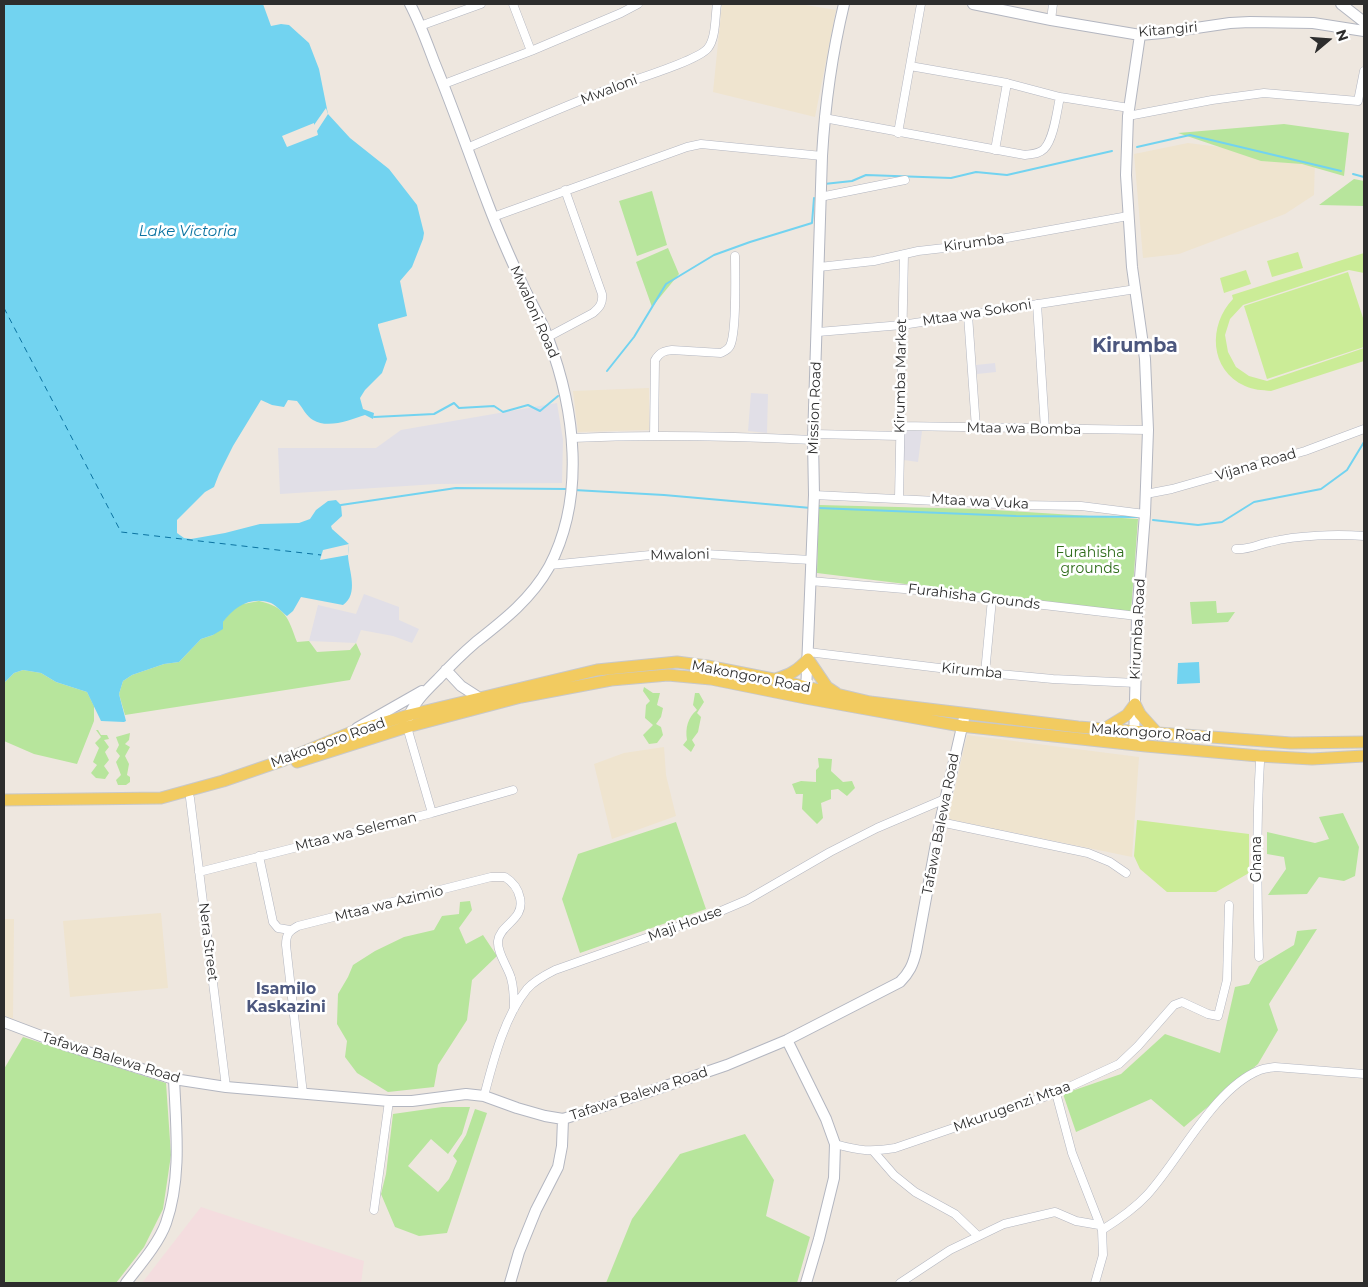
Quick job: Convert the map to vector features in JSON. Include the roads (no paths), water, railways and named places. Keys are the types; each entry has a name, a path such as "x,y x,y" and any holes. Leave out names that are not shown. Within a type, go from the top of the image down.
{"main road":[{"name":"Mwaloni Road","path":"407,727 409,715 416,702 430,686 525,601 550,565 562,533 572,483 572,438 562,380 548,336 493,218 444,84 410,4"},
{"name":"Mission Road","path":"806,693 814,499 820,197 824,118 833,57 844,4"},
{"name":"Kitangiri","path":"973,4 1050,20 1140,35 1162,34 1230,23 1250,22 1313,23 1364,30"},
{"path":"1342,4 1364,22"},
{"name":"Kirumba Road","path":"1134,745 1137,616 1146,514 1148,430 1145,359 1128,216 1126,175 1128,112 1140,35"},
{"path":"773,679 797,671 808,655 827,687 840,695"},
{"name":"Makongoro Road","path":"4,800 161,798 223,782 284,760 352,732 409,715 597,670 677,662 773,679 806,693 840,695 870,702 965,714 1158,734 1291,743 1364,742"},
{"path":"446,670 461,686 478,697"},
{"name":"Makongoro Road","path":"4,807 163,804 190,798 407,727 470,710 565,688 611,680 668,675 711,679 806,693 961,726 1134,745 1312,759 1364,756"},
{"path":"352,732 430,686"},
{"path":"1104,729 1126,715 1135,704 1140,714 1158,734"},
{"name":"Tafawa Balewa Road","path":"4,1022 62,1044 174,1079 226,1087 389,1101 412,1101 466,1094 484,1096 545,1116 563,1118 648,1092 718,1068 787,1040 900,982 907,974 913,965 916,952 940,822 965,714"},
{"path":"787,1040 826,1119 835,1144 834,1178 806,1283"},
{"path":"126,1283 152,1248 166,1224 174,1194 176,1162 174,1079"},
{"path":"510,1283 519,1252 536,1210 558,1167 562,1146 563,1118"}],"street":[{"path":"420,26 481,4"},
{"path":"513,4 531,51"},
{"path":"444,84 531,51 638,4"},
{"name":"Mwaloni","path":"467,148 607,90 664,70 703,53 709,47 712,38 717,4"},
{"path":"898,132 921,4"},
{"path":"1050,20 1053,4"},
{"path":"910,66 1007,83 1128,112 1264,93 1358,101 1364,71"},
{"path":"995,150 1007,83"},
{"path":"824,118 1026,155 1036,154 1044,149 1050,139 1060,97"},
{"path":"493,218 565,190 687,147 701,144 822,156"},
{"path":"820,197 905,180"},
{"path":"548,336 593,313 599,308 602,301 602,294 565,190"},
{"name":"Kirumba","path":"819,267 874,261 918,251 962,246 1128,216"},
{"name":"Kirumba Market","path":"899,498 904,254"},
{"path":"654,436 656,360 659,354 672,350 722,353 728,350 731,344 734,314 735,256"},
{"name":"Mtaa wa Sokoni","path":"818,332 902,325 1136,289"},
{"path":"1037,304 1045,429"},
{"path":"968,315 976,428"},
{"name":"Mtaa wa Bomba","path":"900,426 1148,430"},
{"name":"Vijana Road","path":"1146,494 1172,489 1305,451 1364,430"},
{"path":"572,438 616,436 900,436"},
{"name":"Mtaa wa Vuka","path":"814,499 899,498 1019,505 1081,506 1146,514"},
{"path":"1236,550 1244,550 1271,542 1286,540 1346,535 1364,536"},
{"name":"Mwaloni","path":"550,565 659,554 705,554 811,560"},
{"name":"Furahisha Grounds","path":"810,581 898,588 1137,616"},
{"path":"985,673 992,599"},
{"name":"Kirumba","path":"808,655 1054,679 1136,683"},
{"path":"407,727 432,813"},
{"name":"Ghana","path":"1259,957 1256,840 1260,762"},
{"name":"Mtaa wa Seleman","path":"199,872 432,813 513,790"},
{"name":"Nera Street","path":"190,798 226,1087"},
{"name":"Maji House","path":"484,1096 494,1060 514,1009 527,989 541,977 555,970 714,914 747,900 830,852 877,828 945,798"},
{"path":"940,822 1088,853 1110,862 1126,873"},
{"path":"259,856 273,922 278,928 290,930 286,937 286,945 303,1094"},
{"name":"Mtaa wa Azimio","path":"290,930 298,926 491,877 505,877 516,886 521,903 519,913 498,940 499,949 511,978 514,1009"},
{"name":"Mkurugenzi Mtaa","path":"835,1144 856,1150 874,1152 895,1148 1056,1093 1119,1064 1174,1005 1182,1002 1208,1014 1218,1016 1227,980 1229,904"},
{"path":"900,1283 950,1250 1004,1224 1055,1212 1076,1221 1101,1228 1124,1216 1147,1195 1210,1111 1246,1077 1261,1069 1275,1067 1364,1074"},
{"path":"1056,1093 1072,1153 1101,1228 1103,1256 1095,1283"},
{"path":"374,1210 389,1101"},
{"path":"874,1152 894,1175 915,1192 955,1214 978,1236"}],"water":[{"name":"Lake Victoria","path":"4,4 263,4 271,26 289,25 309,43 319,69 328,114 350,138 389,169 417,205 424,233 412,267 400,281 407,316 378,324 387,359 382,373 365,390 360,398 363,409 374,413 373,419 365,415 339,423 319,423 311,419 297,401 288,400 284,407 272,405 261,400 233,446 214,487 205,492 177,520 177,533 184,538 191,539 260,524 299,523 310,519 316,510 328,501 336,500 341,505 342,516 331,526 349,544 348,556 352,589 348,600 343,605 301,597 293,611 287,616 271,603 264,601 250,602 238,607 223,622 223,629 201,639 179,662 164,664 132,675 123,681 119,694 126,721 124,722 101,721 87,692 56,682 41,673 23,670 14,673 4,683"},
{"path":"1199,662 1200,683 1177,684 1178,663"}],"waterway":[{"path":"1137,147 1190,135 1341,171"},
{"path":"824,184 852,181 866,175 951,178 976,172 1007,175 1112,151"},
{"path":"1353,174 1364,177"},
{"path":"607,371 634,337 666,284 714,255 812,223 814,198"},
{"path":"374,417 434,414 454,403 459,408 494,406 503,412 528,405 540,411 558,396"},
{"path":"1153,520 1198,525 1222,522 1254,502 1321,489 1347,470 1364,442"},
{"path":"341,505 456,488 567,489"},
{"path":"574,490 664,495 811,508"},
{"path":"818,508 1016,516 1138,517"}],"district":[{"name":"Kirumba","path":"1135,346"},
{"name":"Isamilo Kaskazini","path":"286,998"}],"park label":[{"name":"Furahisha grounds","path":"1090,562"}]}
